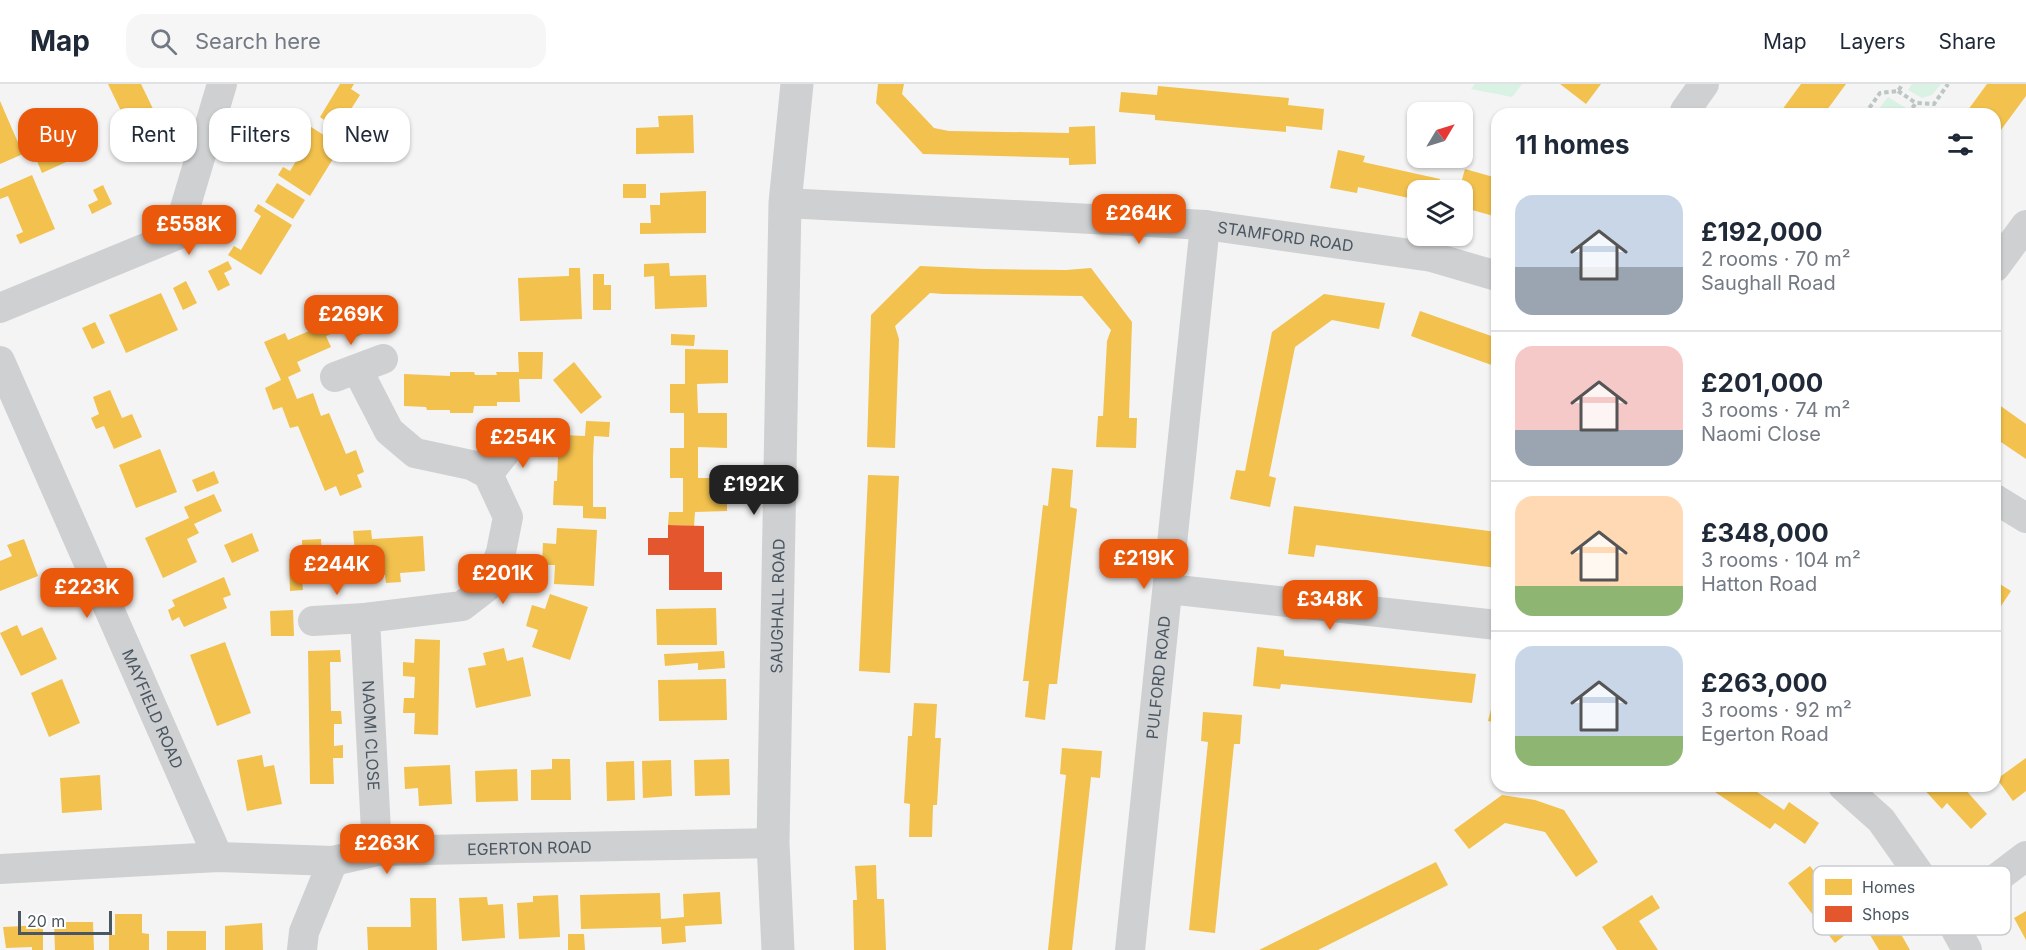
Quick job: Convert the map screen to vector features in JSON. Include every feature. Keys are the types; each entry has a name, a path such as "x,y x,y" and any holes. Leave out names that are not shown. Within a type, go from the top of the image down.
{"street":[{"path":"0,308 177,235 223,84"},
{"name":"SAUGHALL ROAD","path":"778,950 773,843 785,203 797,84"},
{"name":"STAMFORD ROAD","path":"785,203 1205,225 1432,257 1491,274"},
{"name":"PULFORD ROAD","path":"1130,950 1205,225"},
{"path":"2002,272 2026,225"},
{"name":"MAYFIELD ROAD","path":"0,361 218,857"},
{"path":"313,621 365,618 462,606 488,586 501,552 508,517 488,474 471,465 415,453 388,431 358,368"},
{"path":"488,474 520,434"},
{"path":"2001,503 2026,518"},
{"path":"1168,589 1491,624"},
{"name":"NAOMI CLOSE","path":"365,618 377,851"},
{"path":"1851,792 1881,820 1913,866"},
{"name":"EGERTON ROAD","path":"0,869 218,857 333,861 377,851 773,843"},
{"path":"2011,867 2026,856"},
{"path":"302,950 304,932 333,861"},
{"path":"1959,935 1967,950"}],"path":[{"path":"1898,91 1903,84"},
{"path":"1869,108 1880,93 1898,91 1916,103 1934,104 1948,84"},
{"path":"1912,108 1916,103"}],"green space":[{"path":"1475,84 1522,84 1512,97 1471,89"},
{"path":"1912,84 1941,84 1932,95 1922,98 1908,90"},
{"path":"1888,97 1906,108 1880,108"}],"building: Homes":[{"path":"108,84 141,84 153,108 120,108"},
{"path":"340,84 354,84 351,89 360,95 352,108 325,108"},
{"path":"878,84 904,84 902,94 934,128 949,131 1069,133 1069,127 1095,126 1096,164 1069,165 1069,158 923,154 876,103"},
{"path":"1560,84 1601,84 1586,104"},
{"path":"1801,84 1846,84 1828,108 1783,108"},
{"path":"1987,84 2026,84 2026,96 2001,130 2001,108 1969,108"},
{"path":"1158,86 1289,98 1288,105 1324,109 1322,130 1286,126 1286,132 1155,120 1155,115 1119,112 1121,92 1157,95"},
{"path":"0,101 18,142 18,156 0,164"},
{"path":"693,115 694,153 636,154 636,128 659,127 658,116"},
{"path":"311,127 323,135 323,162 331,162 310,196 278,175 283,167 290,171 295,162 311,162"},
{"path":"1338,150 1365,156 1363,162 1440,179 1407,180 1407,198 1358,187 1357,193 1330,188"},
{"path":"37,162 66,162 42,173"},
{"path":"1465,169 1491,176 1491,215 1473,210 1473,180 1462,180"},
{"path":"32,175 55,229 20,244 16,235 23,232 8,196 0,199 0,189"},
{"path":"277,183 305,200 293,219 265,202"},
{"path":"623,184 646,184 646,198 623,198"},
{"path":"103,185 112,204 92,214 88,205 98,200 93,190"},
{"path":"706,191 706,233 640,234 640,223 651,223 650,205 660,205 660,193"},
{"path":"258,204 292,225 261,275 228,255 234,246 241,250 261,216 254,211"},
{"path":"228,261 232,269 224,273 230,285 218,291 208,271"},
{"path":"669,263 670,276 706,275 707,307 655,309 654,276 644,277 644,264"},
{"path":"920,266 1066,270 1091,268 1132,322 1129,418 1137,418 1136,448 1096,447 1098,416 1103,416 1107,341 1111,330 1082,296 930,293 895,326 899,339 895,448 867,447 871,315"},
{"path":"569,268 580,268 582,319 520,321 518,278 569,276"},
{"path":"593,274 604,274 604,285 611,285 611,310 593,310"},
{"path":"186,281 197,303 183,310 173,288"},
{"path":"161,293 178,330 126,353 109,315"},
{"path":"1324,294 1385,303 1379,329 1332,320 1295,347 1269,476 1276,478 1270,507 1230,499 1236,470 1245,471 1272,332"},
{"path":"385,299 395,318 356,337 350,326 326,336 331,347 297,362 301,371 288,377 297,399 313,393 321,416 329,413 346,454 356,450 364,472 357,475 362,487 340,496 336,486 325,491 298,426 290,428 282,407 273,410 265,388 281,380 264,342 285,333 288,340 323,325 318,313 341,303 348,317"},
{"path":"1420,311 1491,336 1491,365 1411,336"},
{"path":"95,322 105,343 92,349 82,328"},
{"path":"671,334 695,335 694,346 671,345"},
{"path":"685,349 728,350 728,383 697,384 698,413 727,413 727,448 698,447 698,478 727,478 727,511 695,512 694,526 668,525 669,512 683,512 683,478 670,478 670,448 684,448 684,413 670,413 670,384 685,384"},
{"path":"518,352 543,352 542,379 519,379 520,402 497,402 497,406 474,406 473,413 450,413 450,410 427,410 426,407 404,406 404,374 450,376 450,372 497,375 496,372 519,372"},
{"path":"574,362 602,397 581,414 553,380"},
{"path":"110,390 122,418 132,414 142,437 114,449 104,426 96,429 91,418 99,414 93,397"},
{"path":"2001,406 2026,424 2026,459 2001,442"},
{"path":"586,421 610,422 609,437 594,436 593,458 593,507 606,507 606,519 583,518 583,506 553,505 554,481 557,481 558,456 562,456 563,435 585,436"},
{"path":"160,449 177,492 136,508 119,465"},
{"path":"1052,468 1073,470 1070,507 1077,509 1057,684 1049,684 1045,720 1025,717 1029,681 1023,681 1043,505 1048,506"},
{"path":"214,471 219,483 197,492 192,480"},
{"path":"868,475 899,476 890,673 859,671"},
{"path":"214,494 222,511 194,524 199,533 187,539 197,562 163,578 145,538 189,518 184,507"},
{"path":"1294,506 1491,531 1491,567 1316,545 1314,557 1288,554"},
{"path":"557,528 597,530 594,586 554,584 555,565 542,565 543,543 556,544"},
{"path":"371,530 372,539 423,536 425,571 400,573 401,582 386,583 385,575 366,576 366,584 351,584 350,577 302,581 303,590 290,591 289,559 302,558 302,540 321,539 322,556 355,553 353,531"},
{"path":"252,533 259,551 232,563 224,545"},
{"path":"24,539 38,576 0,591 0,561 12,556 7,545"},
{"path":"224,577 231,595 223,598 227,608 184,627 179,617 172,621 168,610 175,606 172,600"},
{"path":"2001,585 2011,591 2001,606"},
{"path":"550,594 588,607 570,660 532,647 538,630 526,626 532,605 545,609"},
{"path":"716,608 717,645 657,645 656,609"},
{"path":"293,610 294,636 271,636 270,611"},
{"path":"17,625 22,636 42,627 57,659 21,676 0,633"},
{"path":"415,639 440,640 438,735 414,734 415,713 403,713 404,698 414,698 415,677 403,676 403,662 414,663"},
{"path":"225,642 251,713 217,726 190,655"},
{"path":"1257,647 1284,650 1284,656 1476,674 1472,703 1281,684 1280,689 1253,686"},
{"path":"504,648 507,661 523,657 531,696 476,708 468,668 486,665 483,653"},
{"path":"340,650 341,662 330,662 331,711 341,711 342,724 334,724 334,746 343,745 343,758 333,758 334,784 310,784 308,651"},
{"path":"724,651 725,668 698,670 698,663 665,666 664,654"},
{"path":"62,679 80,723 49,737 31,693"},
{"path":"726,679 727,720 659,721 658,680"},
{"path":"914,703 937,704 935,738 941,738 937,805 933,805 932,837 909,837 910,804 904,803 908,736 912,736"},
{"path":"1203,712 1242,715 1240,744 1234,744 1215,933 1189,930 1208,742 1201,741"},
{"path":"1062,748 1102,751 1100,778 1091,777 1072,950 1048,950 1066,775 1060,774"},
{"path":"262,755 264,767 274,765 282,804 247,811 237,760"},
{"path":"2026,758 2026,791 2013,801 2001,784 2001,776"},
{"path":"552,759 570,759 571,800 531,800 531,770 552,769"},
{"path":"729,759 730,795 695,796 694,760"},
{"path":"671,760 672,796 643,798 642,761"},
{"path":"634,761 635,800 607,801 606,762"},
{"path":"450,765 452,804 419,806 418,788 405,789 404,767"},
{"path":"517,769 518,801 476,802 475,771"},
{"path":"100,775 102,810 62,813 60,778"},
{"path":"1715,792 1757,792 1784,810 1789,802 1819,823 1805,844 1775,823 1770,829"},
{"path":"1926,792 1968,792 1987,814 1971,829 1947,803 1942,809"},
{"path":"1502,795 1535,800 1564,810 1598,862 1576,877 1545,832 1505,823 1469,849 1454,830"},
{"path":"1436,862 1448,885 1318,950 1259,950"},
{"path":"876,865 877,899 884,899 886,950 854,950 853,900 857,900 855,866"},
{"path":"1810,866 1813,870 1813,915 1788,883"},
{"path":"720,892 722,924 685,926 686,942 662,944 661,927 581,929 580,895 660,893 661,919 684,917 683,894"},
{"path":"558,895 560,937 519,939 517,903 533,902 533,896"},
{"path":"1652,895 1660,908 1639,921 1658,950 1617,950 1602,927"},
{"path":"487,897 488,905 503,904 505,938 462,941 459,898"},
{"path":"410,898 436,898 437,950 368,950 367,927 411,927"},
{"path":"2026,911 2026,940 2014,918"},
{"path":"115,914 142,914 142,933 149,934 149,950 109,950 109,935 115,935"},
{"path":"54,922 93,922 94,950 55,950"},
{"path":"262,923 263,950 225,950 225,926"},
{"path":"43,925 43,950 32,950 32,947 6,948 3,927"},
{"path":"167,931 206,931 206,950 167,950"},
{"path":"568,934 584,934 585,950 568,950"},
{"path":"1829,935 1845,935 1835,943"},
{"path":"1870,935 1901,935 1910,950 1879,950"}],"building: Shops":[{"path":"668,525 704,526 704,572 722,572 722,590 669,590 669,555 648,555 648,538 668,538"}]}
